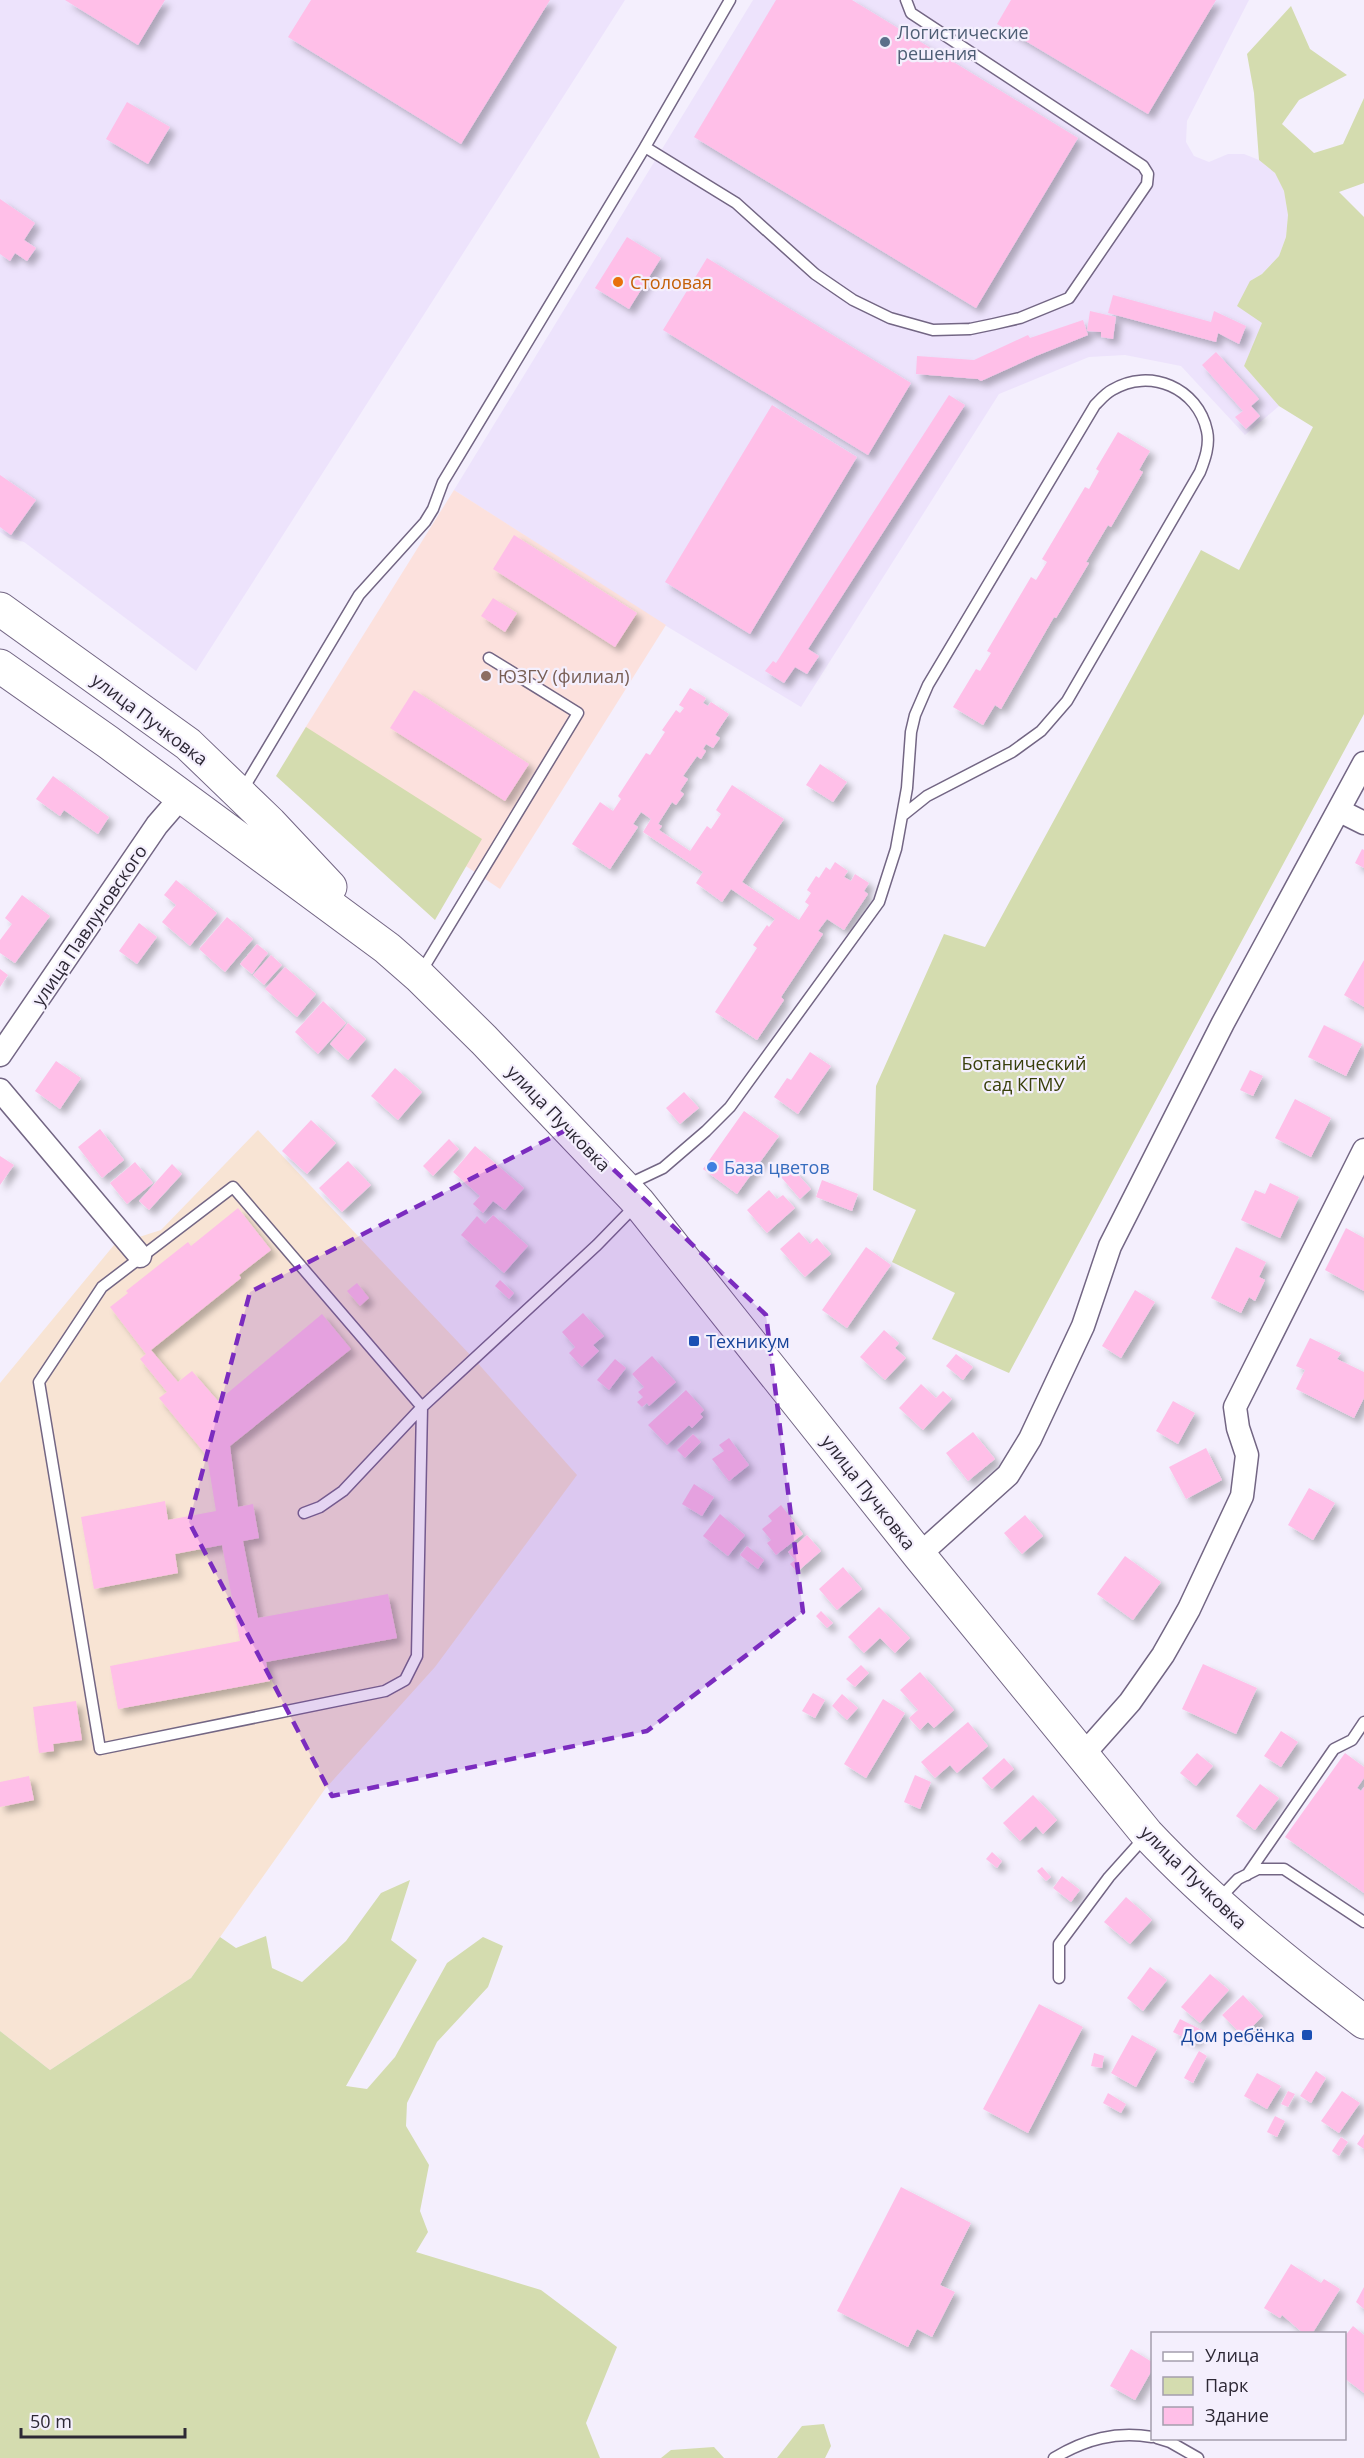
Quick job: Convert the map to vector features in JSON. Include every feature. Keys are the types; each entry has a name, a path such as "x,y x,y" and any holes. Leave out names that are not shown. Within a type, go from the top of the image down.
{"main road":[{"name":"улица Пучковка","path":"0,609 188,744 233,787 387,948"},
{"name":"улица Пучковка","path":"0,666 387,948 419,976 631,1195 919,1555 1147,1834 1178,1867 1217,1902 1364,2022"}],"street":[{"path":"919,1555 1008,1475 1030,1439 1083,1326 1110,1246 1223,1023 1364,763"},
{"name":"улица Павлуновского","path":"0,1055 157,825 192,804 233,787"},
{"path":"1340,811 1364,823"},
{"path":"0,1090 140,1256"},
{"path":"1082,1755 1130,1702 1163,1655 1189,1609 1228,1527 1242,1496 1247,1455 1238,1428 1235,1407 1364,1150"}],"lane":[{"path":"233,787 359,595 425,522 447,476 645,147 730,0"},
{"path":"645,147 736,203 815,274 853,300 890,318 933,330 970,329 1020,318 1069,298 1147,184 1146,170 911,13 906,0"},
{"path":"304,1513 320,1507 343,1491 422,1407 597,1245 631,1195 706,1131 730,1107 879,902 896,849 907,788 911,732 915,715 928,686 1095,405 1111,390 1130,381 1152,380 1172,386 1189,397 1201,414 1207,433 1207,453 1200,472 1067,701 1041,731 1012,752 927,796 902,816"},
{"path":"419,976 578,713 489,658"},
{"path":"233,1187 422,1407 417,1656 405,1680 385,1691 100,1749 39,1382 102,1287 233,1187"},
{"path":"1247,1875 1334,1749 1352,1740 1364,1722"},
{"path":"1059,1978 1059,1944 1109,1877 1147,1834"},
{"path":"1217,1902 1238,1879 1258,1869 1284,1869 1364,1922"},
{"path":"1054,2458 1097,2438 1133,2434 1151,2437"},
{"path":"1161,2440 1170,2442 1197,2458"}],"highlighted area":[{"path":"570,1128 766,1315 803,1612 647,1731 332,1796 189,1522 250,1292"}],"shaded area":[{"path":"0,0 625,0 196,671 24,542 9,538 0,532"},
{"path":"753,0 1249,0 1187,121 1186,142 1194,156 1209,162 1228,154 1244,154 1259,160 1275,173 1284,191 1288,215 1286,237 1279,256 1262,274 1250,281 1263,323 1244,366 1279,406 1245,435 1181,366 1125,355 1089,357 999,394 801,707 653,618 454,490"},
{"name":"ЮЗГУ (филиал)","path":"454,490 666,625 500,889 292,749"},
{"path":"258,1130 475,1360 577,1475 435,1667 325,1789 191,1978 50,2070 0,2031 0,1383 114,1245 161,1230"}],"green space":[{"name":"Ботанический сад КГМУ","path":"1291,6 1310,49 1347,75 1299,100 1282,124 1314,153 1343,144 1364,98 1364,183 1339,192 1364,217 1364,714 1009,1373 932,1339 955,1293 892,1262 916,1210 873,1190 876,1086 944,934 985,947 1201,550 1239,570 1313,427 1279,406 1244,366 1262,323 1237,306 1250,281 1262,274 1279,256 1286,237 1288,215 1284,191 1275,173 1259,160 1254,93 1247,54"},
{"path":"306,727 482,839 435,920 276,776"},
{"path":"410,1880 391,1940 417,1960 346,2086 367,2089 395,2057 447,1963 483,1937 503,1946 488,1987 437,2042 407,2103 406,2126 429,2165 420,2211 428,2232 416,2252 541,2290 617,2347 586,2423 600,2458 0,2458 0,2031 50,2070 191,1978 220,1937 236,1948 266,1936 272,1968 302,1982 346,1941 381,1893"},
{"path":"824,2424 831,2446 825,2458 777,2458 802,2426"},
{"path":"714,2447 724,2458 661,2458 671,2450"}],"building":[{"path":"65,0 165,0 138,45"},
{"path":"311,0 550,0 461,144 288,37"},
{"path":"776,0 852,0 1078,138 976,308 694,137"},
{"path":"1011,0 1216,0 1148,114 997,24"},
{"path":"127,102 170,127 148,164 106,139"},
{"path":"0,199 35,223 24,240 36,248 27,261 15,253 10,261 0,254"},
{"path":"627,237 661,258 629,309 595,288"},
{"path":"707,258 911,383 868,455 663,330"},
{"path":"1113,295 1211,322 1214,311 1246,326 1239,344 1218,333 1216,342 1108,313"},
{"path":"1090,311 1116,317 1113,339 1101,337 1101,332 1087,331"},
{"path":"1083,320 1088,335 981,381 916,374 917,356 974,360 1028,335 1030,338"},
{"path":"1216,352 1259,399 1251,406 1260,416 1246,429 1235,417 1243,411 1202,365"},
{"path":"949,395 965,405 808,649 819,656 807,674 795,667 784,683 765,671 773,661 776,663"},
{"path":"772,405 857,457 750,634 665,582"},
{"path":"1118,432 1150,451 1139,470 1143,472 1111,527 1108,525 1086,562 1089,563 1056,618 1054,617 1001,709 995,705 983,725 953,707 976,669 980,671 991,653 987,651 1031,577 1036,580 1047,562 1042,559 1085,487 1089,489 1099,471 1096,469"},
{"path":"0,475 36,500 11,535 0,527"},
{"path":"514,535 637,613 615,647 493,569"},
{"path":"493,598 517,613 505,632 481,616"},
{"path":"690,688 706,698 703,703 708,706 711,702 729,714 715,735 720,738 713,748 706,744 703,749 706,751 701,759 697,756 683,776 688,779 680,791 684,794 676,805 672,802 658,824 662,826 659,830 690,851 707,826 711,829 721,814 716,810 732,785 784,819 742,882 799,920 809,905 805,902 811,893 807,890 816,876 819,878 826,867 830,870 835,862 848,871 844,877 851,881 855,874 869,883 864,891 868,894 844,930 827,919 818,931 823,934 781,997 784,1000 757,1040 715,1012 757,948 753,945 767,925 769,927 775,919 731,889 722,902 696,883 703,872 643,832 651,819 641,812 633,824 638,827 610,869 572,844 600,802 613,811 621,799 618,796 646,753 650,755 665,732 662,730 676,710 680,713 684,708 679,705"},
{"path":"414,690 529,764 505,801 390,728"},
{"path":"820,764 847,782 833,802 806,785"},
{"path":"53,776 109,817 98,834 64,810 60,816 36,799"},
{"path":"1362,849 1364,850 1364,868 1355,863"},
{"path":"176,880 217,913 190,946 162,922 176,905 164,895"},
{"path":"22,895 50,916 15,963 0,953 0,940 12,924 5,918"},
{"path":"227,917 253,939 225,972 199,949"},
{"path":"139,923 157,937 137,964 119,951"},
{"path":"257,944 268,953 252,974 240,964"},
{"path":"271,955 282,965 264,985 253,975"},
{"path":"1364,960 1364,1007 1344,995"},
{"path":"285,967 316,994 297,1017 265,989"},
{"path":"0,969 8,975 0,987"},
{"path":"323,1001 346,1023 318,1054 295,1032"},
{"path":"348,1023 366,1039 348,1060 330,1044"},
{"path":"1324,1025 1362,1044 1346,1076 1308,1057"},
{"path":"810,1052 831,1066 798,1114 774,1097 787,1078 791,1080"},
{"path":"56,1061 81,1078 60,1109 35,1091"},
{"path":"395,1068 422,1092 398,1120 371,1096"},
{"path":"1250,1070 1263,1076 1253,1096 1240,1090"},
{"path":"684,1092 699,1108 680,1124 666,1108"},
{"path":"1295,1099 1331,1118 1311,1157 1275,1138"},
{"path":"744,1111 779,1136 737,1194 703,1169"},
{"path":"311,1120 336,1143 307,1174 282,1151"},
{"path":"100,1129 124,1160 102,1178 78,1147"},
{"path":"449,1139 459,1149 433,1176 423,1166"},
{"path":"475,1146 524,1188 505,1210 493,1201 483,1213 473,1204 480,1196 453,1172"},
{"path":"0,1156 14,1165 0,1185"},
{"path":"348,1161 371,1185 342,1212 319,1188"},
{"path":"135,1162 153,1183 127,1204 110,1183"},
{"path":"172,1164 182,1174 149,1210 139,1201"},
{"path":"792,1168 811,1189 800,1199 781,1177"},
{"path":"822,1180 858,1194 852,1211 816,1197"},
{"path":"1270,1183 1299,1197 1280,1238 1241,1220 1255,1190 1265,1194"},
{"path":"769,1190 777,1199 783,1195 795,1208 767,1233 747,1210"},
{"path":"238,1208 271,1250 239,1275 241,1278 151,1350 178,1382 192,1371 218,1401 322,1314 351,1349 230,1446 238,1507 253,1504 259,1538 243,1541 258,1618 388,1594 397,1638 266,1662 270,1681 118,1709 110,1666 240,1641 222,1545 175,1554 178,1573 94,1589 81,1517 165,1501 168,1520 216,1511 207,1456 159,1398 167,1392 140,1359 146,1354 110,1307 128,1293 126,1291 188,1242 191,1246"},
{"path":"493,1215 528,1246 504,1273 461,1235 477,1216 485,1224"},
{"path":"1346,1228 1364,1238 1364,1291 1325,1270"},
{"path":"799,1232 810,1244 817,1238 831,1254 805,1277 780,1249"},
{"path":"866,1247 891,1265 847,1328 822,1310"},
{"path":"1236,1247 1266,1262 1259,1277 1265,1280 1255,1301 1249,1297 1241,1313 1211,1298"},
{"path":"500,1280 514,1293 509,1299 495,1286"},
{"path":"357,1283 369,1298 360,1306 347,1291"},
{"path":"1135,1290 1155,1302 1121,1358 1102,1346"},
{"path":"583,1313 604,1336 593,1345 599,1351 582,1367 569,1353 575,1347 562,1332"},
{"path":"884,1330 899,1343 895,1348 906,1358 885,1380 860,1357"},
{"path":"1310,1338 1341,1353 1337,1359 1364,1372 1364,1398 1354,1418 1296,1389 1305,1370 1296,1366"},
{"path":"956,1354 973,1367 963,1380 946,1366"},
{"path":"652,1356 676,1382 649,1406 647,1403 642,1407 637,1402 643,1397 638,1392 644,1387 632,1374"},
{"path":"615,1359 626,1368 609,1390 597,1380"},
{"path":"921,1384 936,1398 943,1391 952,1399 923,1430 899,1408"},
{"path":"686,1390 704,1410 700,1414 703,1417 692,1428 689,1425 667,1445 648,1425"},
{"path":"1173,1401 1195,1413 1178,1444 1156,1431"},
{"path":"973,1432 995,1459 968,1481 946,1453"},
{"path":"693,1434 701,1442 685,1458 677,1450"},
{"path":"729,1438 749,1465 729,1481 712,1459 724,1451 719,1445"},
{"path":"1206,1448 1222,1480 1186,1499 1169,1467"},
{"path":"694,1484 714,1497 702,1516 682,1504"},
{"path":"1309,1488 1335,1503 1313,1540 1288,1525"},
{"path":"781,1505 803,1534 776,1555 767,1543 771,1540 762,1529 772,1521 768,1516"},
{"path":"720,1514 745,1535 728,1556 703,1536"},
{"path":"1025,1515 1043,1536 1022,1554 1004,1533"},
{"path":"807,1535 821,1551 797,1572 790,1564 795,1560 788,1552"},
{"path":"747,1546 764,1560 758,1569 740,1555"},
{"path":"1125,1556 1161,1582 1133,1620 1097,1594"},
{"path":"843,1567 862,1589 837,1610 819,1589"},
{"path":"879,1607 910,1638 895,1653 880,1638 864,1653 848,1637"},
{"path":"821,1611 833,1623 827,1628 816,1616"},
{"path":"1203,1664 1257,1688 1236,1734 1182,1709"},
{"path":"861,1665 869,1673 855,1687 846,1679"},
{"path":"920,1672 954,1710 934,1728 928,1722 920,1730 909,1718 918,1710 900,1690"},
{"path":"813,1693 825,1700 815,1718 802,1711"},
{"path":"842,1694 858,1708 847,1720 832,1706"},
{"path":"883,1699 905,1713 866,1778 844,1764"},
{"path":"76,1701 82,1740 53,1744 54,1751 39,1753 33,1707"},
{"path":"968,1722 988,1746 957,1773 950,1765 935,1778 921,1762"},
{"path":"1281,1731 1298,1742 1281,1767 1264,1756"},
{"path":"1197,1753 1213,1766 1196,1786 1180,1773"},
{"path":"1345,1753 1364,1767 1364,1778 1357,1788 1361,1791 1364,1787 1364,1893 1285,1837"},
{"path":"1004,1758 1014,1769 992,1789 982,1778"},
{"path":"915,1775 931,1782 920,1809 904,1802"},
{"path":"29,1776 34,1800 0,1807 0,1782"},
{"path":"1260,1784 1279,1798 1255,1830 1236,1816"},
{"path":"1033,1795 1057,1820 1043,1834 1036,1826 1020,1841 1003,1823"},
{"path":"992,1852 1002,1861 997,1868 986,1859"},
{"path":"1042,1867 1051,1877 1046,1881 1037,1871"},
{"path":"1062,1876 1080,1890 1071,1902 1053,1888"},
{"path":"1126,1897 1152,1920 1130,1944 1104,1922"},
{"path":"1150,1967 1167,1980 1143,2011 1127,1998"},
{"path":"1210,1974 1229,1990 1200,2023 1181,2007"},
{"path":"1243,1995 1263,2016 1243,2036 1222,2015"},
{"path":"1039,2004 1083,2027 1028,2133 983,2109"},
{"path":"1180,2019 1202,2030 1195,2043 1173,2032"},
{"path":"1132,2035 1157,2049 1136,2087 1111,2073"},
{"path":"1199,2051 1207,2056 1193,2083 1184,2078"},
{"path":"1094,2053 1104,2056 1102,2068 1091,2066"},
{"path":"1316,2071 1326,2078 1311,2103 1300,2096"},
{"path":"1257,2073 1281,2086 1267,2109 1244,2096"},
{"path":"1288,2091 1295,2094 1288,2107 1281,2104"},
{"path":"1342,2091 1360,2103 1339,2133 1321,2121"},
{"path":"1108,2093 1126,2104 1121,2113 1103,2103"},
{"path":"1275,2116 1285,2121 1277,2137 1267,2132"},
{"path":"1364,2134 1364,2149 1357,2144"},
{"path":"1341,2137 1348,2142 1339,2156 1332,2151"},
{"path":"901,2187 971,2223 940,2285 955,2292 932,2337 917,2329 908,2347 837,2311"},
{"path":"1291,2264 1321,2283 1324,2279 1340,2289 1313,2332 1302,2332 1282,2315 1280,2318 1264,2308"},
{"path":"1364,2287 1364,2309 1356,2302"},
{"path":"1353,2326 1364,2335 1364,2393 1346,2380 1346,2335"},
{"path":"1131,2349 1151,2361 1151,2372 1135,2400 1110,2386"}],"place":[{"name":"Логистические решения","path":"885,42"},
{"name":"Столовая","path":"618,282"},
{"name":"ЮЗГУ (филиал)","path":"486,676"},
{"name":"База цветов","path":"712,1167"},
{"name":"Техникум","path":"694,1341"},
{"name":"Дом ребёнка","path":"1307,2035"}]}
